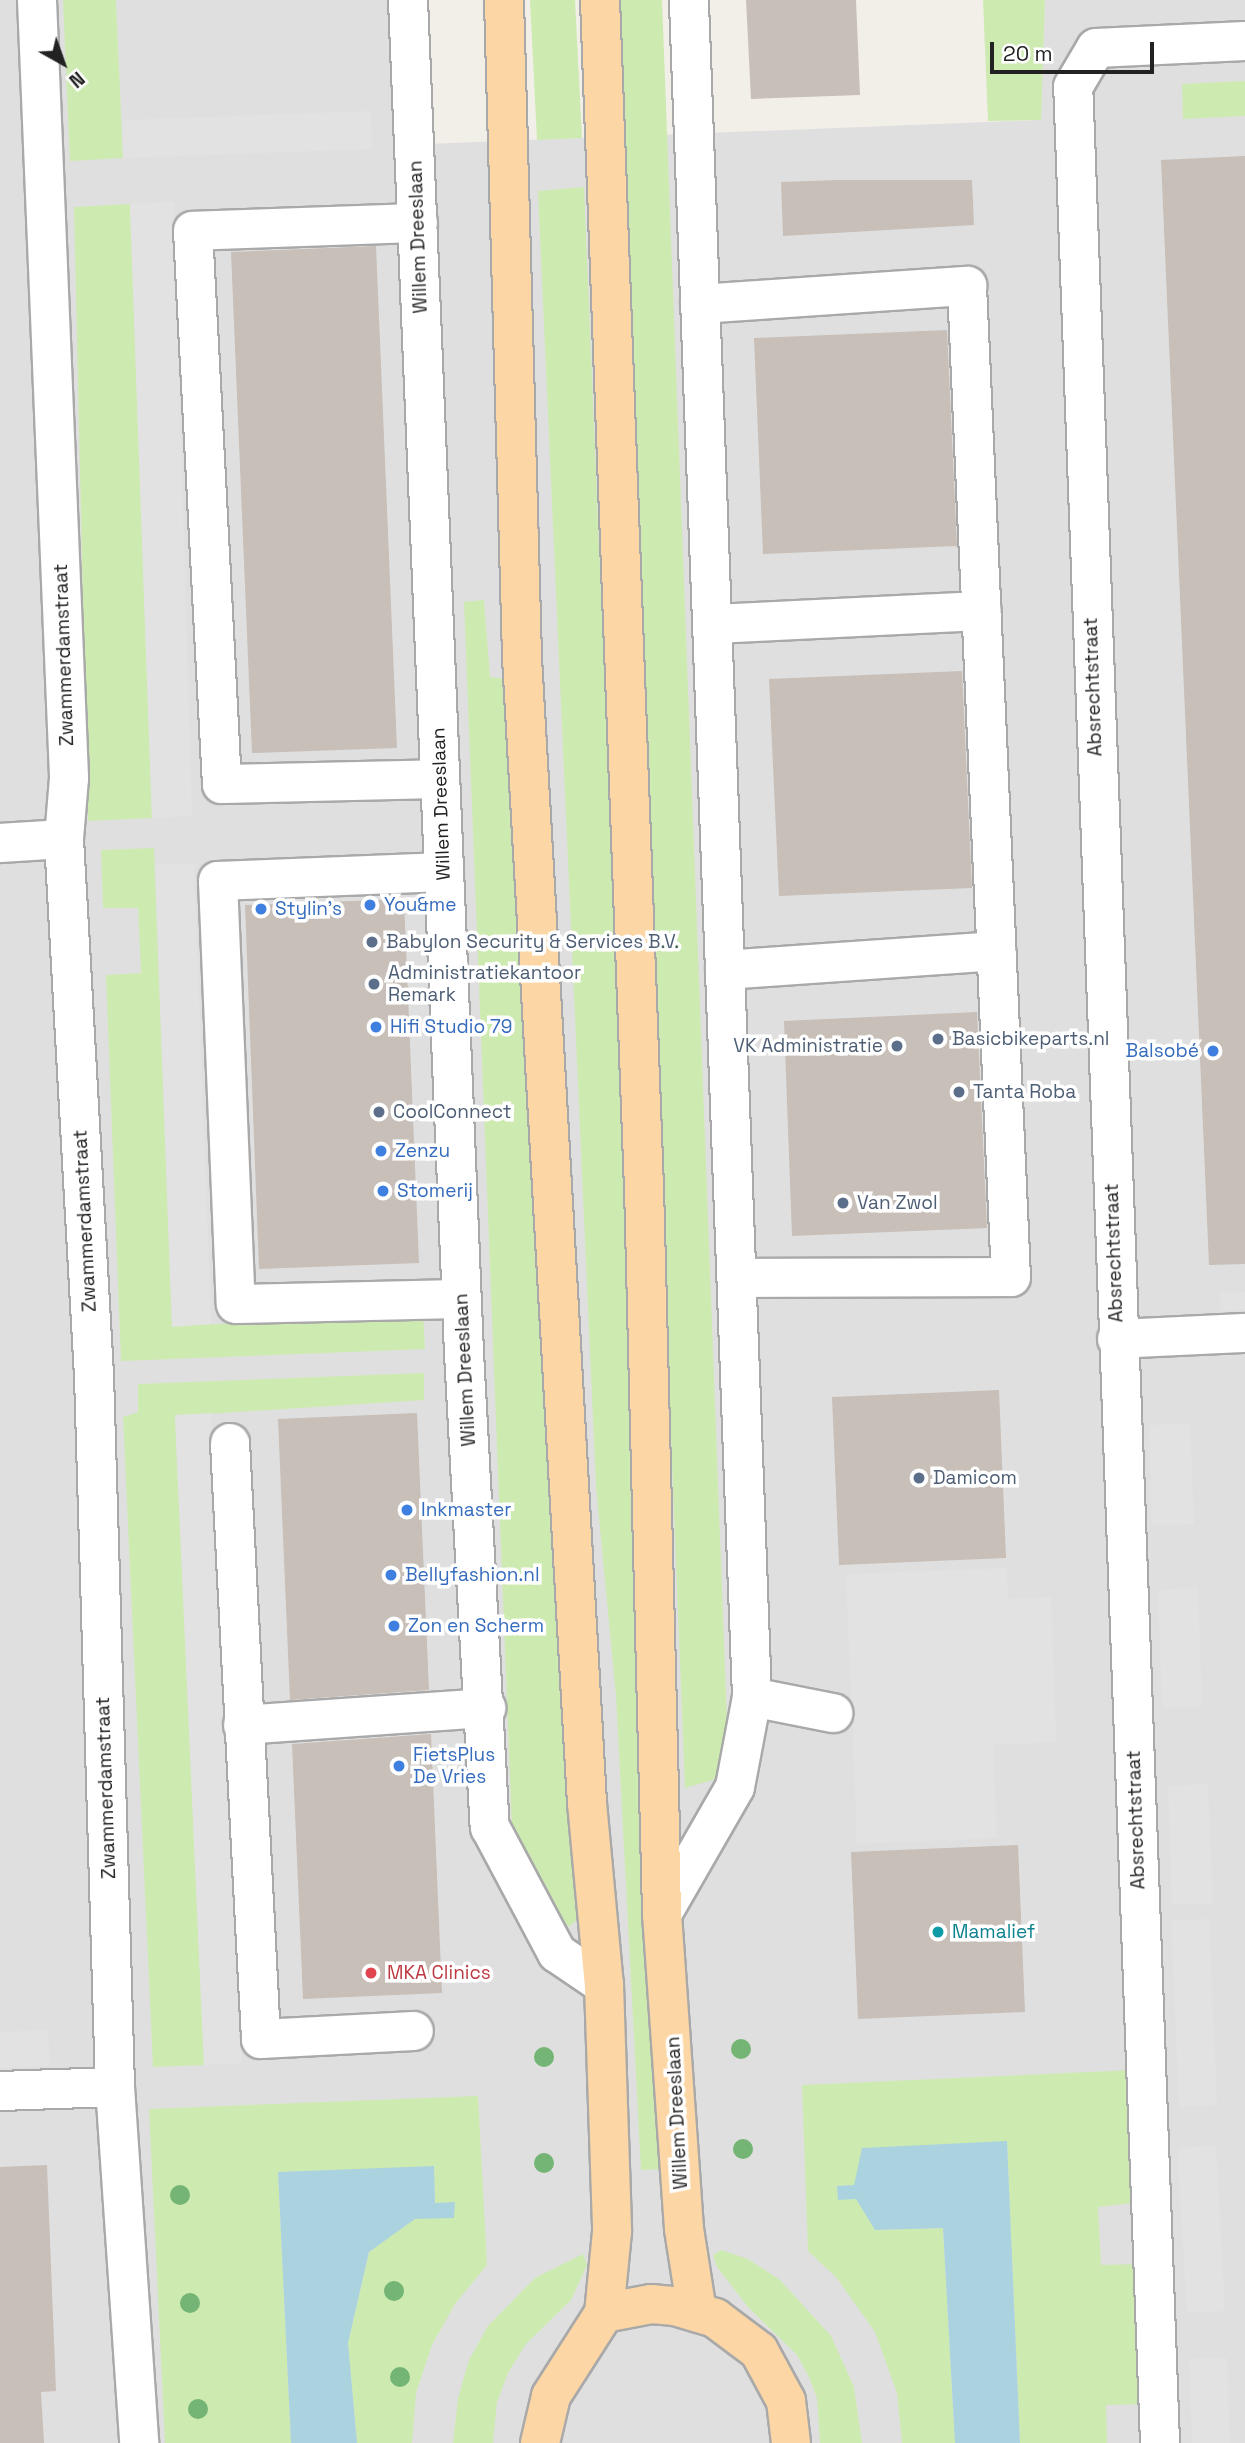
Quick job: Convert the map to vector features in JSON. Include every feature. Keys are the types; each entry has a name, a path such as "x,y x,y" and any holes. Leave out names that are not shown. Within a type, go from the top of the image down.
{"main road":[{"path":"503,0 523,672 587,1802 604,1986 612,2232 604,2314 551,2396 540,2443"},
{"name":"Willem Dreeslaan","path":"600,0 643,1172 662,1914 684,2229 697,2312"},
{"path":"604,2314 651,2304 697,2312 731,2327 771,2367 786,2401 791,2443"}],"street":[{"name":"Zwammerdamstraat","path":"37,0 69,778 64,839 94,1375 116,2087 139,2443"},
{"name":"Willem Dreeslaan","path":"408,0 461,1299 486,1708 490,1827 556,1953 604,1986"},
{"path":"662,1914 735,1787 752,1697 689,0"},
{"name":"Absrechtstraat","path":"1160,2443 1117,1339 1073,87 1083,65 1096,48 1245,41"},
{"path":"418,223 193,231 222,784 440,779"},
{"path":"701,304 967,286 1011,1276 737,1278"},
{"path":"713,624 982,611"},
{"path":"0,843 64,839"},
{"path":"444,872 218,881 219,909 236,1304 461,1299"},
{"path":"725,970 996,951"},
{"path":"1117,1339 1245,1333"},
{"path":"230,1443 261,2039 415,2031"},
{"path":"752,1697 834,1713"},
{"path":"243,1726 486,1708"},
{"path":"0,2091 116,2087"}],"shaded area":[{"path":"0,0 393,0 401,145 1040,120 1045,0 1245,0 1245,2443 0,2443"},
{"path":"371,111 372,149 123,158 122,120"},
{"path":"174,202 192,816 152,818 130,204"},
{"path":"194,863 211,1324 172,1327 155,865"},
{"path":"1245,1292 1245,1310 1221,1311 1220,1293"},
{"path":"211,1413 242,2063 204,2065 175,1415"},
{"path":"1190,1423 1194,1524 1152,1525 1149,1425"},
{"path":"1007,1568 1008,1599 1051,1597 1056,1742 993,1745 997,1838 857,1844 846,1574"},
{"path":"1198,1588 1202,1707 1162,1708 1158,1590"},
{"path":"1208,1784 1213,1903 1172,1905 1168,1786"},
{"path":"1209,1919 1217,2105 1179,2107 1171,1921"},
{"path":"48,2030 50,2066 0,2068 0,2032"},
{"path":"1216,2145 1225,2311 1187,2313 1177,2148"},
{"path":"1227,2358 1230,2443 1192,2443 1189,2359"}],"green space":[{"path":"63,0 116,0 123,158 70,161"},
{"path":"530,0 575,0 582,138 537,140"},
{"path":"614,0 662,0 727,1722 719,1778 685,1788"},
{"path":"983,0 1045,0 1041,120 988,121"},
{"path":"1245,81 1245,116 1183,119 1182,84"},
{"path":"584,187 638,1483 661,2169 641,2170 616,1696 596,1486 538,191"},
{"path":"130,204 152,818 88,821 74,207"},
{"path":"484,600 490,677 507,679 578,1919 569,1927 533,1890 512,1829 464,602"},
{"path":"154,848 172,1326 423,1315 425,1349 121,1361 106,975 141,973 138,908 103,908 101,850"},
{"path":"424,1373 424,1400 175,1416 204,2065 153,2067 123,1417 138,1412 138,1384"},
{"path":"1134,2070 1141,2202 1098,2207 1101,2265 1142,2264 1148,2404 1106,2405 1107,2443 1020,2443 1007,2141 854,2185 837,2186 838,2199 856,2199 875,2230 943,2228 955,2443 902,2443 897,2393 875,2332 836,2277 808,2251 802,2085"},
{"path":"478,2096 487,2265 455,2304 432,2345 416,2393 412,2443 357,2443 348,2343 369,2252 435,2203 434,2167 278,2172 291,2443 165,2443 149,2109"},
{"path":"721,2250 748,2259 780,2280 831,2336 854,2387 862,2443 820,2443 817,2398 809,2377 797,2355 748,2307 717,2267 713,2255"},
{"path":"583,2254 587,2265 571,2300 526,2344 508,2373 497,2402 493,2443 453,2443 458,2398 469,2360 488,2326 535,2278"}],"water":[{"path":"1007,2141 1020,2443 955,2443 943,2228 875,2230 856,2199 838,2200 837,2186 854,2185 862,2148"},
{"path":"434,2166 435,2203 455,2202 454,2218 415,2219 369,2252 348,2343 357,2443 291,2443 278,2172"}],"building":[{"path":"746,0 856,0 860,95 751,99"},
{"path":"1245,156 1245,1264 1209,1265 1161,160"},
{"path":"972,180 974,225 783,236 781,182"},
{"path":"376,246 397,748 252,753 231,252"},
{"path":"947,330 957,546 763,554 754,338"},
{"path":"962,671 972,888 779,896 769,679"},
{"path":"404,899 419,1263 259,1269 245,905"},
{"path":"977,1012 987,1228 792,1236 784,1021"},
{"name":"Damicom","path":"999,1390 1006,1558 839,1565 832,1397"},
{"path":"417,1413 429,1690 290,1700 278,1419"},
{"path":"431,1734 442,1993 303,1999 292,1744"},
{"name":"Mamalief","path":"1018,1845 1025,2012 858,2019 851,1852"},
{"path":"47,2165 56,2391 41,2392 44,2443 0,2443 0,2167"}],"place":[{"name":"You&me","path":"370,905"},
{"name":"Stylin's","path":"261,909"},
{"name":"Babylon Security & Services B.V.","path":"372,942"},
{"name":"Administratiekantoor Remark","path":"374,984"},
{"name":"Hifi Studio 79","path":"376,1027"},
{"name":"Basicbikeparts.nl","path":"938,1039"},
{"name":"VK Administratie","path":"897,1046"},
{"name":"Balsobé","path":"1213,1051"},
{"name":"Tanta Roba","path":"959,1092"},
{"name":"CoolConnect","path":"379,1112"},
{"name":"Zenzu","path":"381,1151"},
{"name":"Stomerij","path":"383,1191"},
{"name":"Van Zwol","path":"843,1203"},
{"name":"Damicom","path":"919,1478"},
{"name":"Inkmaster","path":"407,1510"},
{"name":"Bellyfashion.nl","path":"391,1575"},
{"name":"Zon en Scherm","path":"394,1626"},
{"name":"FietsPlus De Vries","path":"399,1766"},
{"name":"Mamalief","path":"938,1932"},
{"name":"MKA Clinics","path":"371,1973"}]}
